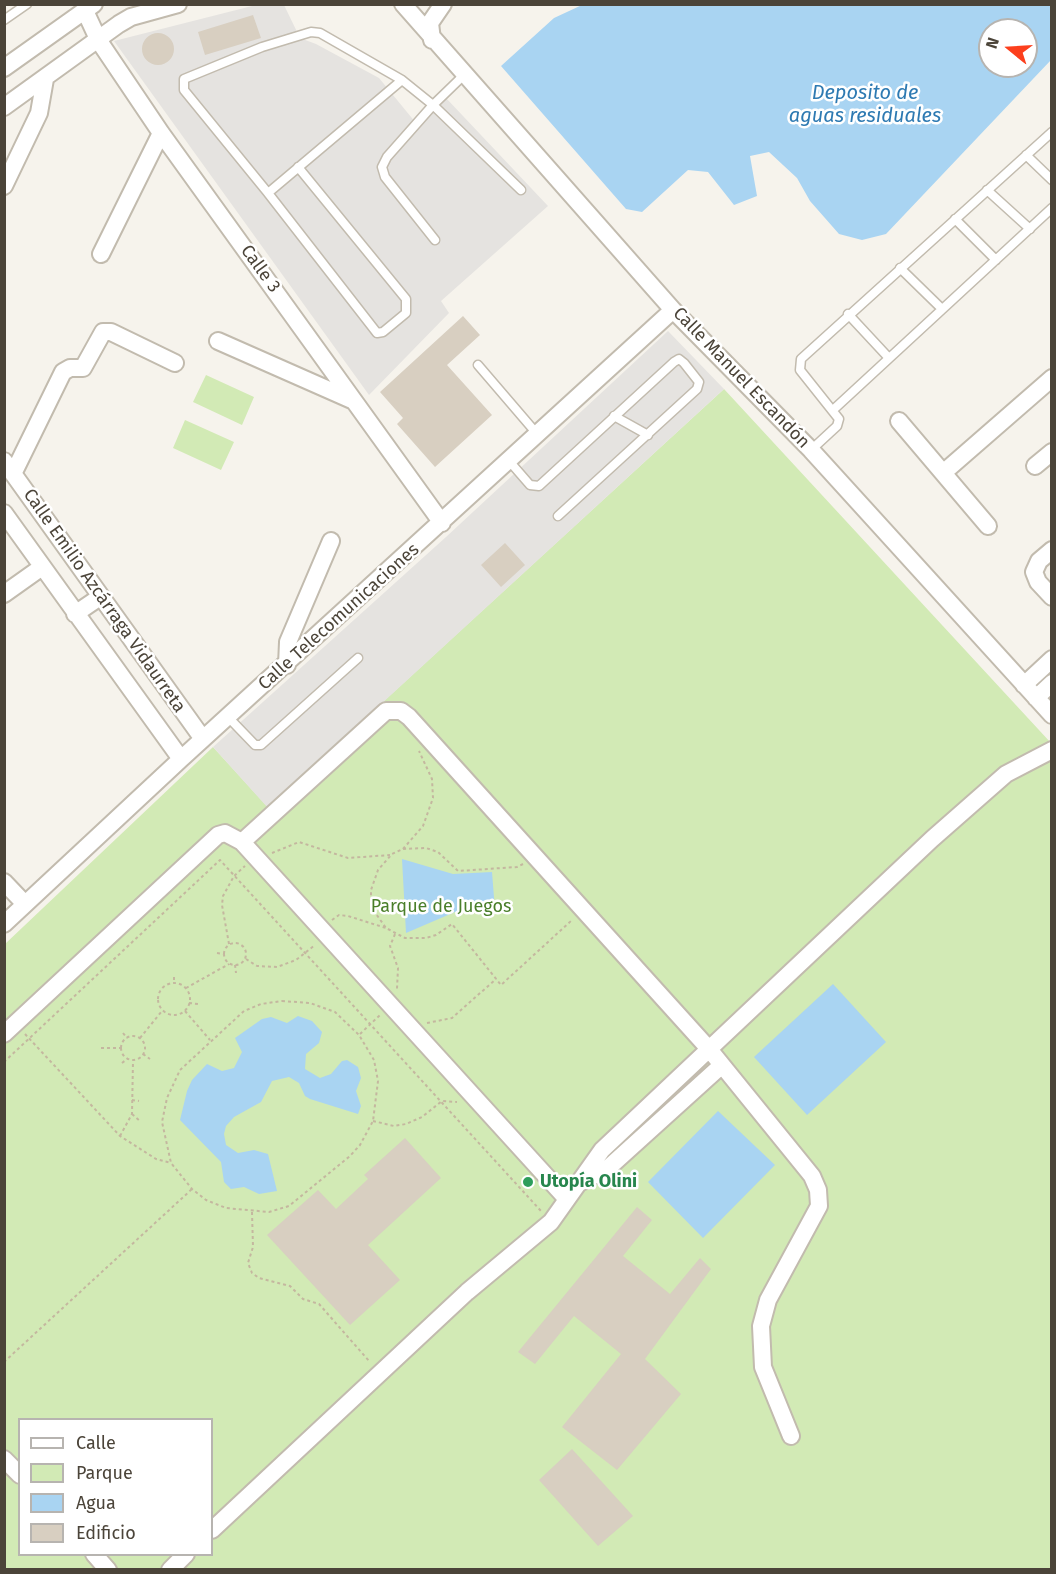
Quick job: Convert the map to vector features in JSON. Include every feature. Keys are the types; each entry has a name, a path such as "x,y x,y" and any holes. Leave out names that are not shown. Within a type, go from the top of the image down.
{"street":[{"path":"4,107 131,17 178,4"},
{"name":"Calle Manuel Escandón","path":"403,4 432,40 465,74 674,310 811,450 1052,715"},
{"path":"432,40 430,23 443,4"},
{"path":"4,68 89,8"},
{"name":"Calle 3","path":"89,8 99,40 161,133 442,523"},
{"path":"4,186 39,113 45,79"},
{"path":"101,254 161,133"},
{"name":"Calle Telecomunicaciones","path":"4,924 181,759 510,462 674,310"},
{"path":"9,468 63,372 70,368 82,368 103,332 111,332 175,363"},
{"path":"218,341 355,401"},
{"path":"943,473 1052,378"},
{"path":"899,421 988,526"},
{"path":"1035,466 1052,452"},
{"name":"Calle Emilio Azcárraga Vidaurreta","path":"9,468 203,740"},
{"name":"Calle Emilio Azcárraga Vidaurreta","path":"4,513 181,759"},
{"path":"287,665 288,642 331,541"},
{"path":"1052,550 1040,561 1034,572 1038,582 1052,597"},
{"path":"4,594 42,567"},
{"path":"75,614 100,597"},
{"path":"1024,685 1052,659"},
{"path":"1036,698 1052,683"},
{"path":"242,842 386,711 393,709 405,713 430,740 709,1049 812,1176 818,1190 819,1206 776,1284 761,1326 763,1367 791,1436"},
{"path":"213,1529 467,1292 551,1222 602,1150 985,790 1025,762 1052,750"},
{"path":"10,1029 219,835 225,833 242,842 566,1198"},
{"path":"4,882 25,904"},
{"path":"579,1183 607,1169 722,1065"},
{"path":"4,1459 18,1473"},
{"path":"96,1556 108,1569"},
{"path":"170,1569 184,1556"}],"lane":[{"path":"4,20 27,4"},
{"path":"298,167 406,299 406,313 383,332 374,332 268,193 183,90 182,83 187,77 222,62 317,32 402,80 433,105 521,190"},
{"path":"435,240 382,172 387,157 433,105 465,74"},
{"path":"268,193 402,80"},
{"path":"811,450 839,423 833,410 800,370 799,362 848,314 1052,132"},
{"path":"1026,155 1052,180"},
{"path":"987,190 1030,229"},
{"path":"833,410 1052,208"},
{"path":"955,219 996,260"},
{"path":"900,268 941,308"},
{"path":"848,314 888,357"},
{"path":"510,462 530,485 539,486 674,362 682,361 698,381 698,387 558,516"},
{"path":"478,365 539,435"},
{"path":"614,416 648,435"},
{"path":"228,717 255,745 261,745 358,658"}],"path":[{"path":"403,849 423,826 433,798 432,779 418,752 430,740"},
{"path":"224,954 229,944 223,897 234,876 257,859 289,844 299,842 348,858 392,854 403,849 426,848 438,852 458,871 518,867 536,856"},
{"path":"386,928 374,911 371,890 378,870 392,854"},
{"path":"4,1062 220,860 551,1222"},
{"path":"246,959 257,966 277,967 306,953 339,915 416,939 436,935 452,924 501,985 584,909"},
{"path":"218,925 226,924"},
{"path":"359,1035 391,1006 398,985 398,968 390,946 395,934"},
{"path":"229,944 235,942 245,947 246,959"},
{"path":"217,953 224,954"},
{"path":"224,954 229,964"},
{"path":"186,988 229,964 235,965 246,959"},
{"path":"235,965 236,972"},
{"path":"174,977 174,983"},
{"path":"426,1023 452,1018 496,979"},
{"path":"174,983 186,988 189,1003 184,1011 175,1015 162,1011 158,1005 160,990 165,985 174,983"},
{"path":"282,1001 310,1003 336,1012 359,1035 371,1053 377,1071 379,1090 373,1121 363,1140 350,1156 302,1198 278,1210 252,1212 215,1205 192,1189 171,1163 162,1122 167,1098 180,1070 210,1040 244,1011 261,1004 282,1001"},
{"path":"189,1003 198,1004"},
{"path":"140,1038 162,1011"},
{"path":"184,1011 210,1040"},
{"path":"175,1015 176,1022"},
{"path":"10,1029 29,1040 120,1136 156,1159 171,1163"},
{"path":"123,1033 127,1038"},
{"path":"127,1038 140,1038"},
{"path":"121,1048 127,1038"},
{"path":"120,1136 132,1114 134,1061 143,1054 144,1043 140,1038"},
{"path":"101,1048 121,1048"},
{"path":"121,1048 127,1059 134,1061"},
{"path":"143,1054 150,1059"},
{"path":"122,1063 127,1059"},
{"path":"373,1121 394,1126 406,1124 422,1117 442,1101 449,1100 467,1106 476,1099"},
{"path":"132,1101 139,1101"},
{"path":"132,1114 140,1121"},
{"path":"4,1362 192,1189"},
{"path":"252,1212 253,1247 248,1263 252,1273 259,1278 290,1286 303,1299 319,1304 380,1374"}],"green space":[{"path":"206,375 254,397 242,425 193,402"},
{"name":"Utopía Olini","path":"724,389 1051,743 1051,1569 5,1569 5,944 213,747 268,807"},
{"path":"185,420 234,442 221,470 173,448"}],"shaded area":[{"path":"256,5 284,5 300,38 316,44 379,78 416,123 446,98 548,206 441,301 449,313 369,395 114,41"},
{"path":"668,331 724,389 268,808 213,747 446,537"}],"water":[{"name":"Deposito de aguas residuales","path":"582,5 1051,5 1051,60 1038,74 1038,18 978,18 978,78 1034,78 886,234 862,240 839,234 810,201 797,178 769,152 750,156 757,196 734,205 708,172 688,170 642,212 626,209 501,66 554,18"},
{"path":"402,859 453,874 492,872 495,910 455,912 406,933"},
{"path":"833,984 886,1042 807,1115 754,1057"},
{"path":"298,1016 312,1021 322,1032 319,1043 306,1054 305,1069 320,1078 331,1074 342,1061 347,1060 358,1067 361,1078 356,1091 361,1106 358,1114 310,1099 305,1096 299,1083 289,1077 272,1081 261,1102 234,1117 226,1126 224,1134 226,1145 238,1153 254,1150 268,1154 277,1191 259,1194 244,1187 231,1189 224,1182 221,1162 180,1120 187,1091 192,1080 207,1064 222,1071 234,1068 242,1052 235,1038 262,1019 271,1017 287,1023"},
{"path":"718,1111 775,1165 703,1238 648,1182"}],"building":[{"path":"253,15 261,38 205,55 198,32"},
{"path":"158,33 169,38 174,49 169,60 158,65 147,60 142,49 147,38"},
{"path":"463,316 480,335 447,365 492,415 435,467 397,424 403,418 380,392"},
{"path":"505,543 525,565 501,587 481,565"},
{"path":"405,1138 441,1178 368,1245 400,1280 350,1325 267,1235 318,1190 336,1209 368,1179 364,1175"},
{"path":"637,1207 652,1220 623,1256 670,1294 700,1258 711,1269 645,1359 681,1394 617,1470 562,1427 621,1354 574,1316 535,1364 518,1352"},
{"path":"572,1449 633,1516 598,1546 539,1480"}],"place":[{"name":"Utopía Olini","path":"528,1182"}],"park label":[{"name":"Parque de Juegos","path":"441,907"}]}
